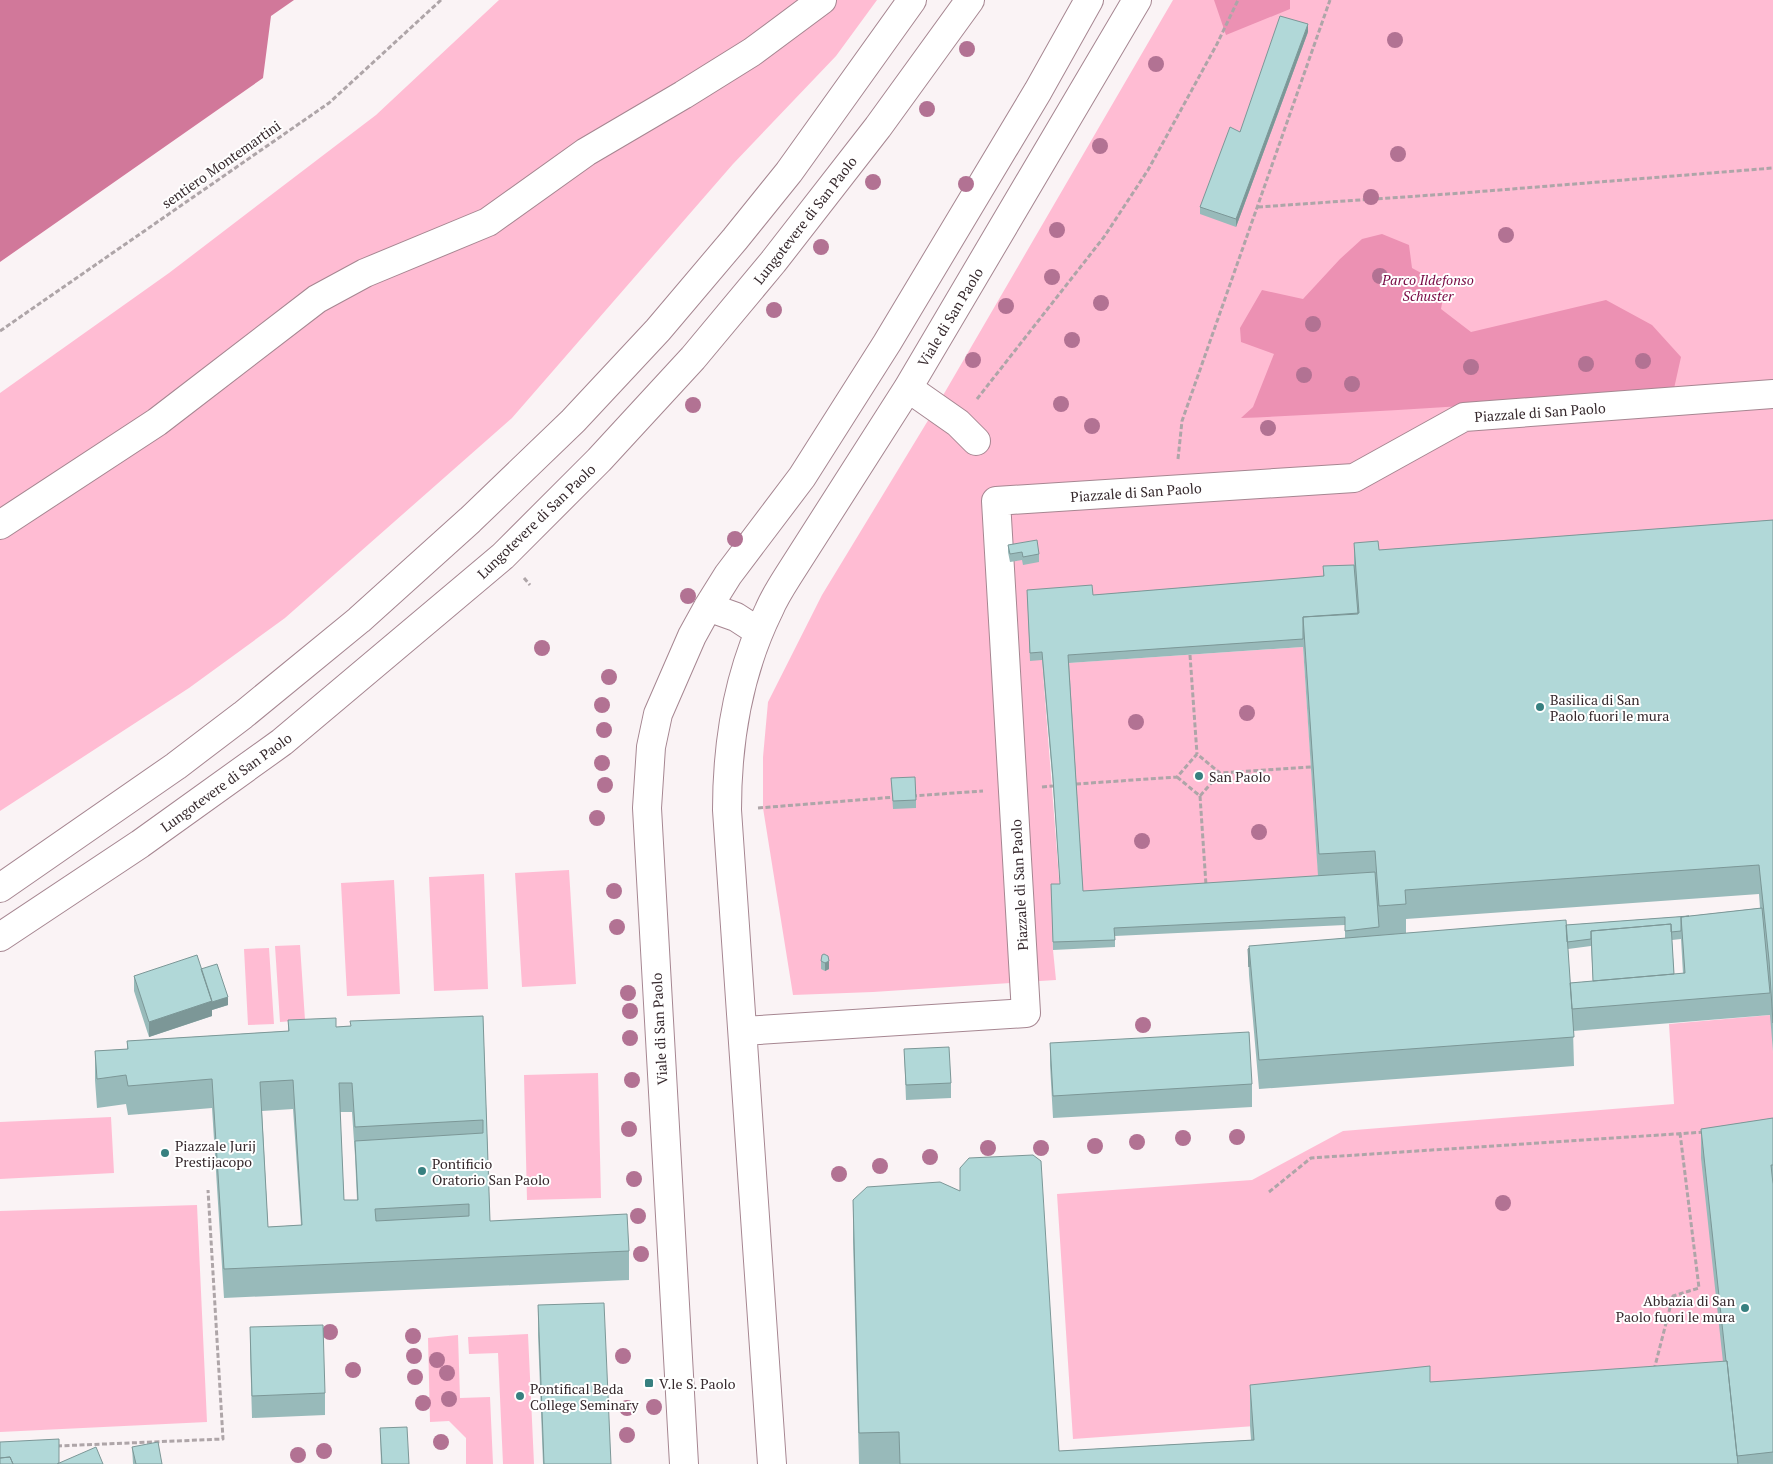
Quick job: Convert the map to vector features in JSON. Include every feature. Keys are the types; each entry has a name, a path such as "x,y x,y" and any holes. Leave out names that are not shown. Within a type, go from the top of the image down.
{"street":[{"path":"0,525 157,422 317,299 365,273 488,222 586,152 752,52 822,0"},
{"path":"0,888 176,766 266,696 366,613 470,520 573,421 658,330 789,172 912,0"},
{"name":"Lungotevere di San Paolo","path":"0,937 140,844 282,742 503,556 599,460 693,358 774,262 878,127 970,0"},
{"name":"Viale di San Paolo","path":"684,1464 658,1023 647,792 651,747 658,714 692,636 708,607 728,575 802,477 887,343 1033,99 1089,0"},
{"name":"Viale di San Paolo","path":"772,1464 727,810 728,755 733,724 750,657 769,609 908,388 1137,0"},
{"path":"908,388 967,432"},
{"name":"Piazzale di San Paolo","path":"743,1031 1026,1014 996,501 1354,478 1464,417 1773,394"},
{"path":"708,607 736,617 759,632"}],"path":[{"name":"sentiero Montemartini","path":"0,331 329,103 441,0"},
{"path":"967,432 1104,237 1148,170 1217,44 1238,0"},
{"path":"1174,490 1182,422 1330,0"},
{"path":"1258,207 1452,194 1773,168"},
{"path":"1177,777 1197,754 1190,654"},
{"path":"1197,754 1220,773 1311,767"},
{"path":"1206,891 1200,796 1220,773"},
{"path":"1076,784 1177,777 1200,796"},
{"path":"908,797 984,791"},
{"path":"727,810 900,797"},
{"path":"1269,1192 1311,1158 1710,1132"},
{"path":"1652,1378 1673,1296 1699,1288 1680,1133"},
{"path":"55,1446 223,1440 208,1190"}],"green space":[{"path":"499,0 802,0 740,51 508,200 409,247 0,519 0,393 169,273 376,115"},
{"path":"834,0 877,0 836,56 733,164 512,418 285,618 189,688 0,811 0,538 339,294 376,276"},
{"name":"Parco Ildefonso Schuster","path":"1173,0 1773,0 1773,549 1324,584 1030,660 1042,660 1060,891 1051,892 1056,980 873,992 793,995 763,808 763,757 768,702 822,595 938,404"},
{"path":"1214,0 1290,0 1290,9 1226,35"},
{"path":"1382,234 1409,245 1412,268 1445,286 1441,309 1471,332 1606,300 1652,325 1681,357 1673,393 1241,418 1253,407 1274,354 1241,342 1240,328 1262,290 1303,299 1340,259 1362,239"},
{"path":"1303,647 1319,884 1083,898 1068,663"},
{"path":"569,870 576,984 522,987 515,873"},
{"path":"484,874 488,989 434,991 429,877"},
{"path":"394,880 400,994 347,996 341,883"},
{"path":"300,945 305,1020 280,1022 275,946"},
{"path":"269,948 274,1024 248,1025 244,949"},
{"path":"1771,1015 1773,1147 1727,1402 1269,1425 1073,1439 1057,1194 1252,1180 1343,1131 1674,1104 1669,1024"},
{"path":"598,1073 601,1198 527,1200 524,1075"},
{"path":"111,1117 114,1173 0,1179 0,1122"},
{"path":"197,1205 207,1422 0,1432 0,1211"},
{"path":"528,1334 534,1464 503,1464 498,1353 469,1354 468,1337"},
{"path":"458,1335 460,1398 490,1397 493,1464 466,1464 466,1438 449,1421 430,1422 428,1338"}],"shaded area":[{"path":"0,0 294,0 271,16 263,78 0,262"}],"building":[{"path":"1280,16 1308,24 1236,219 1200,207 1230,127 1240,132"},
{"name":"Basilica di San Paolo fuori le mura","path":"1773,520 1773,1023 1769,960 1759,865 1405,890 1406,904 1379,906 1375,851 1319,854 1303,617 1359,613 1354,543 1378,541 1379,550"},
{"path":"1037,540 1039,554 1023,557 1022,552 1010,554 1008,545"},
{"path":"1354,565 1358,614 1303,617 1303,639 1068,655 1083,891 1375,872 1379,927 1345,931 1345,917 1114,928 1115,940 1053,942 1051,884 1060,884 1053,778 1042,652 1030,653 1027,590 1092,585 1093,595 1324,576 1323,566"},
{"path":"915,777 916,800 893,801 891,778"},
{"path":"1762,908 1770,993 1572,1009 1570,983 1685,973 1681,917"},
{"path":"1689,916 1681,917 1681,931 1671,932 1671,924 1591,931 1591,939 1567,942 1566,925"},
{"path":"1566,920 1574,1037 1259,1060 1249,946"},
{"path":"1671,924 1674,974 1593,981 1591,931"},
{"path":"824,954 828,956 829,961 825,963 821,961"},
{"path":"197,955 212,1001 149,1022 134,976"},
{"path":"217,964 228,997 212,1002 201,969"},
{"name":"Pontificio Oratorio San Paolo","path":"483,1016 490,1221 627,1214 629,1251 224,1269 212,1079 128,1086 126,1075 97,1079 95,1051 128,1049 127,1041 289,1031 288,1020 336,1018 336,1027 351,1026 350,1021","holes":["293,1080 302,1225 268,1227 260,1082","339,1083 352,1083 355,1127 483,1120 483,1133 355,1141 358,1200 344,1200","469,1204 469,1216 376,1221 375,1209"]},
{"path":"1249,1032 1252,1084 1053,1096 1050,1043"},
{"path":"949,1047 951,1083 906,1085 904,1049"},
{"name":"Abbazia di San Paolo fuori le mura","path":"1773,1118 1773,1165 1771,1165 1773,1184 1773,1452 1737,1456 1701,1129"},
{"path":"1033,1155 1041,1161 1059,1451 1254,1440 1250,1385 1430,1366 1430,1382 1727,1361 1738,1464 900,1464 899,1432 859,1433 853,1200 867,1187 940,1182 960,1191 960,1168 969,1158"},
{"path":"604,1303 611,1464 544,1464 538,1305"},
{"path":"323,1325 325,1393 252,1396 250,1327"},
{"path":"407,1427 409,1464 382,1464 380,1428"},
{"path":"59,1439 59,1463 57,1464 13,1464 10,1457 0,1458 0,1442"},
{"path":"158,1442 162,1464 136,1464 132,1447"},
{"path":"96,1447 103,1464 57,1464"},
{"path":"10,1457 13,1464 0,1464 0,1458"}],"place":[{"name":"Basilica di San Paolo fuori le mura","path":"1540,707"},
{"name":"San Paolo","path":"1199,776"},
{"name":"Piazzale Jurij Prestijacopo","path":"165,1153"},
{"name":"Pontificio Oratorio San Paolo","path":"422,1171"},
{"name":"Abbazia di San Paolo fuori le mura","path":"1745,1308"},
{"name":"V.le S. Paolo","path":"649,1383"},
{"name":"Pontifical Beda College Seminary","path":"520,1396"}]}
